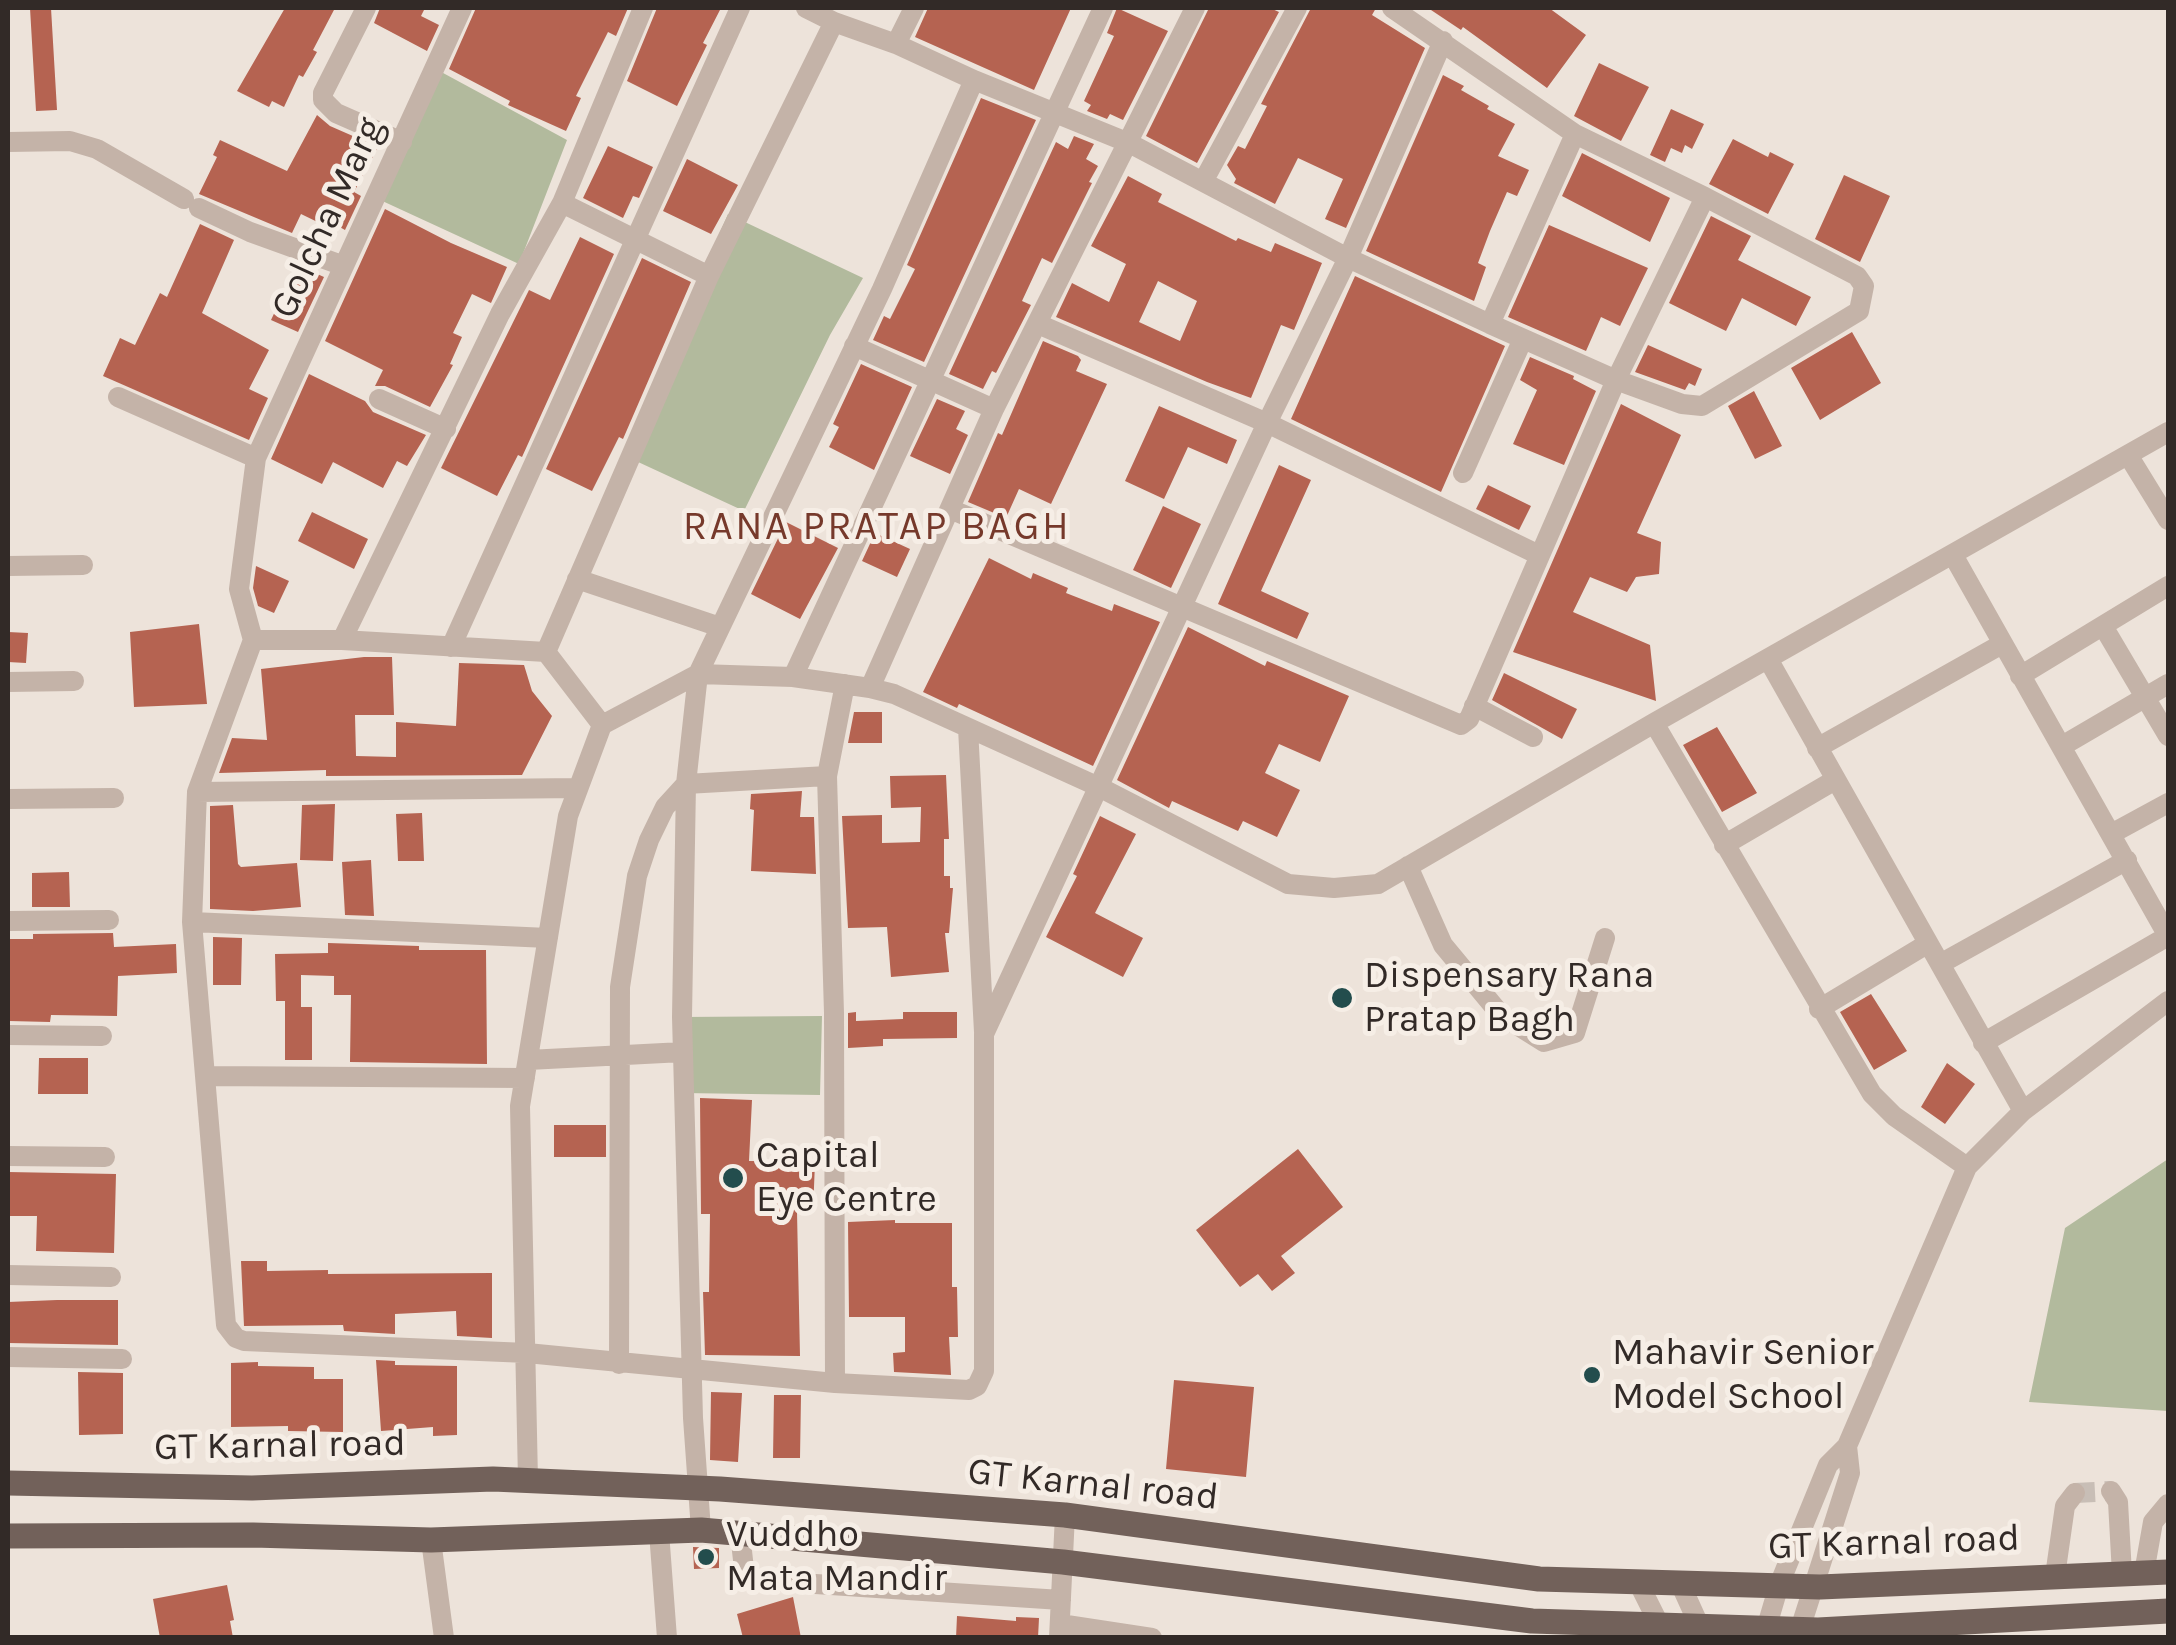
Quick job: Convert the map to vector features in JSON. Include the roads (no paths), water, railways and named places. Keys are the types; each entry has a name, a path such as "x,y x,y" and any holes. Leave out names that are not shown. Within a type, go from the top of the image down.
{"main road":[{"name":"GT Karnal road","path":"8,1483 252,1488 493,1479 699,1488 1065,1515 1539,1579 1816,1587 2145,1573"},
{"path":"8,1536 252,1535 431,1540 701,1530 1062,1562 1532,1621 1662,1631 2018,1628 2168,1611"},
{"path":"1597,1623 1629,1638"}],"street":[{"path":"366,8 322,93 323,100 336,113 402,142"},
{"name":"Golcha Marg","path":"252,640 239,590 256,458 462,8"},
{"path":"342,640 500,314 562,203 643,8"},
{"path":"451,647 740,8"},
{"path":"806,8 1129,142 1348,258 1522,340 1682,404 1702,406 1859,311 1864,286 1856,276 1575,134 1392,8"},
{"path":"896,44 914,8"},
{"path":"792,677 1103,8"},
{"path":"870,688 994,408 1195,8"},
{"path":"1204,180 1297,8"},
{"path":"546,652 709,276 834,22"},
{"path":"984,1034 1267,422 1348,258 1443,41"},
{"path":"701,1530 692,1371 683,1052 686,784 698,674 854,346 974,80"},
{"path":"1490,324 1575,134"},
{"path":"8,142 70,141 97,148 192,204 250,232 344,266"},
{"path":"950,508 1457,725 1469,719 1616,380 1705,197"},
{"path":"562,203 709,276"},
{"path":"1038,324 1267,422 1539,555"},
{"path":"1463,473 1522,340"},
{"path":"854,346 994,408"},
{"path":"118,397 256,458"},
{"path":"380,400 446,429"},
{"path":"528,1480 520,1106 568,816 602,725 698,674 792,677 870,688 894,694 1098,787 1288,884 1334,888 1378,884 2168,432"},
{"path":"2128,455 2168,520"},
{"path":"1952,554 2168,936 1983,1042"},
{"path":"8,566 82,564"},
{"path":"577,579 720,627"},
{"path":"2020,676 2168,586"},
{"path":"2103,626 2168,736"},
{"path":"602,725 546,652 342,640 252,640 197,792 192,922 226,1326 236,1338 244,1342 526,1354 692,1371 970,1390 982,1379 984,1034 968,728"},
{"path":"1816,748 2002,644"},
{"path":"1768,659 2023,1111"},
{"path":"8,682 74,681"},
{"path":"835,1382 834,1012 826,776 845,684"},
{"path":"2062,746 2168,684"},
{"path":"1474,706 1533,737"},
{"path":"1654,724 1819,1009 1882,1107 1967,1167"},
{"path":"619,1364 620,988 636,876 656,822 686,784 826,776"},
{"path":"1724,845 1835,780"},
{"path":"197,792 578,788"},
{"path":"8,798 114,798"},
{"path":"2111,834 2168,803"},
{"path":"1940,964 2126,860"},
{"path":"1408,866 1443,946 1501,1015 1544,1042 1575,1033 1606,938"},
{"path":"8,920 110,920"},
{"path":"192,922 548,938"},
{"path":"1819,1009 1926,944"},
{"path":"1781,1632 1779,1585 1828,1465 1847,1446 1967,1167 2023,1111 2168,1000"},
{"path":"8,1036 102,1036"},
{"path":"206,1076 526,1069 620,1055 683,1052"},
{"path":"8,1156 105,1157"},
{"path":"8,1275 111,1277"},
{"path":"8,1358 122,1360"},
{"path":"1781,1632 1816,1587 1850,1473 1847,1446"},
{"path":"2111,1491 2145,1573"},
{"path":"2056,1576 2065,1506 2076,1493"},
{"path":"2145,1573 2153,1522 2168,1504"},
{"path":"1065,1515 1059,1631 1152,1638"},
{"path":"659,1532 668,1638"},
{"path":"740,1533 744,1570 754,1580 1061,1600"},
{"path":"431,1540 444,1638"},
{"path":"1638,1582 1662,1631"},
{"path":"1680,1583 1702,1632"}],"tunnel":[{"path":"2075,1493 2111,1491"}],"place":[{"name":"Dispensary Rana Pratap Bagh","path":"1342,998"},
{"name":"Capital Eye Centre","path":"733,1178"},
{"name":"Mahavir Senior Model School","path":"1592,1375"},
{"name":"Vuddho Mata Mandir","path":"706,1557"}],"district":[{"name":"RANA PRATAP BAGH","path":"877,528"}]}
